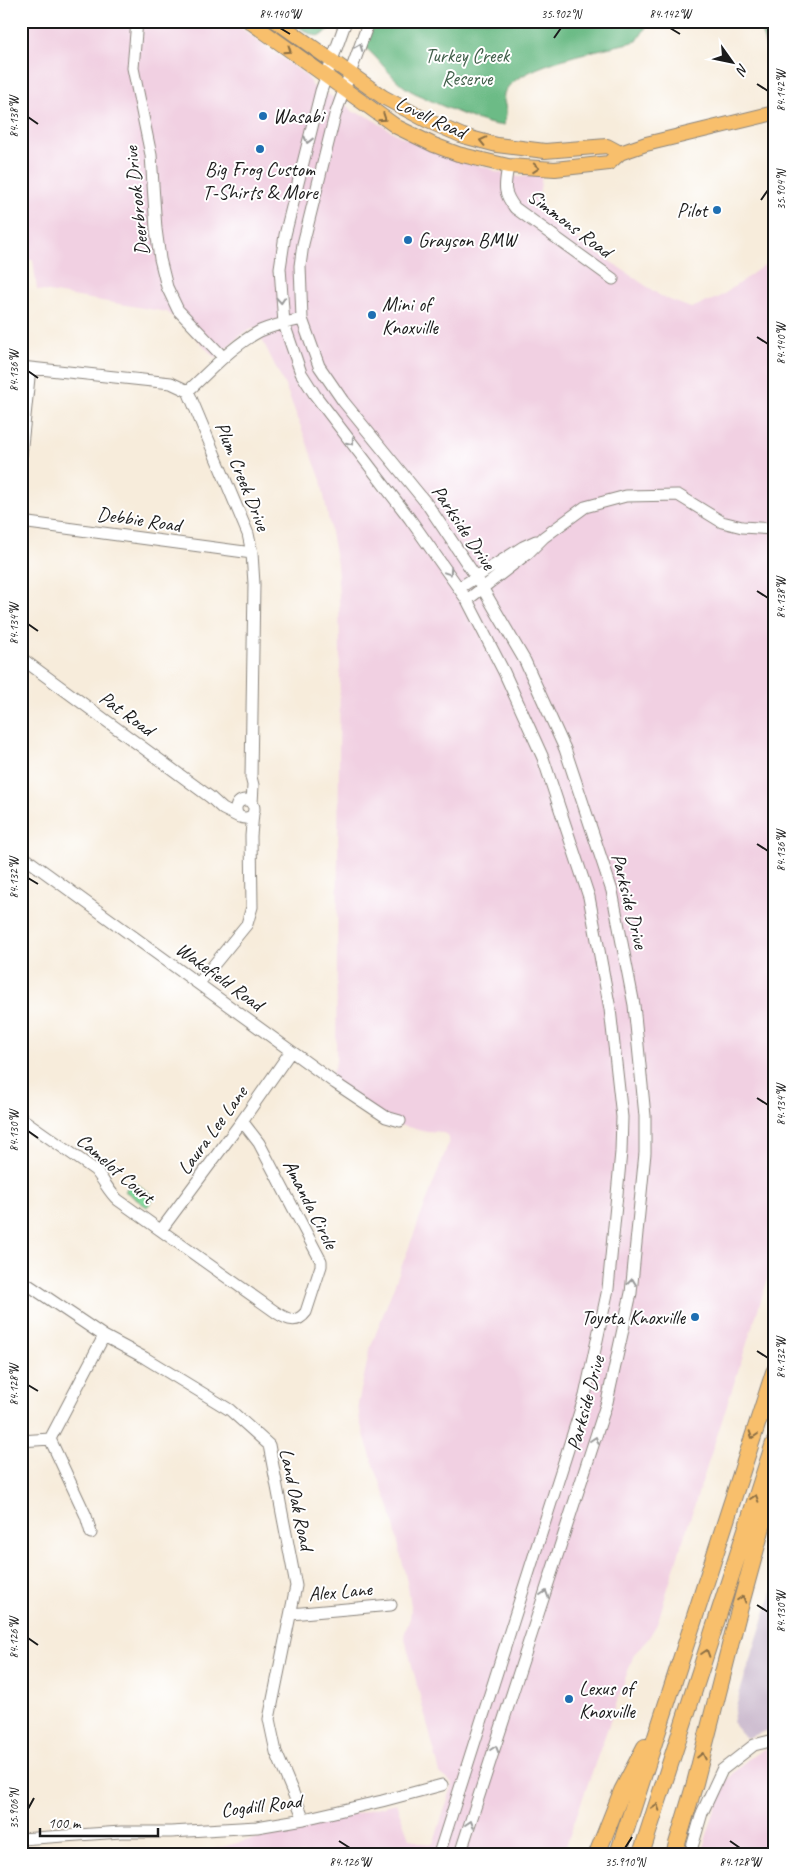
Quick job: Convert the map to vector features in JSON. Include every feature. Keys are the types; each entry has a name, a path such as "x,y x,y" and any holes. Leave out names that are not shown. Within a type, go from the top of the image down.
{"highway":[{"path":"618,1854 774,1372"},
{"path":"641,1854 774,1443"},
{"path":"676,1854 734,1627 774,1483"},
{"path":"597,1854 632,1771 664,1714"}],"main road":[{"name":"Lovell Road","path":"249,21 397,127 458,154 508,166 555,169 594,166 609,163 620,153 656,142 774,113"},
{"name":"Lovell Road","path":"276,21 349,74 394,103 444,129 479,141 513,147 546,151 606,146 620,153"},
{"path":"508,166 513,147"}],"street":[{"name":"Deerbrook Drive","path":"137,21 132,68 152,155 156,230 160,259 167,287 178,310 223,357"},
{"name":"Parkside Drive","path":"346,21 326,76 285,235 280,268 284,324 297,364 315,395 410,518 467,600 504,672 543,758 589,897 610,1009 622,1117 608,1289 584,1396 439,1854"},
{"name":"Parkside Drive","path":"369,21 332,124 306,233 300,266 302,318 319,366 323,372 343,401 427,504 476,577 525,662 565,749 612,891 634,1005 645,1116 642,1181 631,1293 607,1402 460,1854"},
{"name":"Simmons Road","path":"508,166 504,185 507,197 515,208 613,279"},
{"path":"285,235 306,233"},
{"path":"21,455 26,368 171,383 188,391 239,344 262,331 302,318"},
{"name":"Plum Creek Drive","path":"188,391 248,534 252,554 254,584 251,777 247,804 251,836 252,907 247,924 199,983"},
{"path":"467,600 528,553 544,537 585,507 626,496 678,495 722,522 742,527 774,529"},
{"name":"Debbie Road","path":"21,522 252,554"},
{"path":"459,588 523,547 544,537"},
{"name":"Pat Road","path":"21,658 210,797 223,810 240,817"},
{"name":"Pat Road","path":"210,797 247,804"},
{"path":"240,817 248,818 247,804"},
{"name":"Plum Creek Drive","path":"247,804 235,809 251,836"},
{"name":"Wakefield Road","path":"21,855 291,1051 386,1117 400,1121"},
{"name":"Laura Lee Lane","path":"161,1230 291,1051"},
{"name":"Camelot Court","path":"21,1118 95,1170 104,1180 109,1192 161,1230"},
{"name":"Amanda Circle","path":"161,1230 289,1321 303,1317 317,1280 321,1261 259,1144 242,1121"},
{"name":"Land Oak Road","path":"21,1280 104,1336 145,1358 230,1410 269,1446 296,1586 270,1719 276,1752 304,1819"},
{"path":"50,1439 104,1336"},
{"path":"21,1441 50,1439"},
{"path":"50,1439 86,1516 91,1532"},
{"name":"Alex Lane","path":"291,1614 391,1605"},
{"path":"690,1854 702,1813 722,1770 754,1745 774,1740"},
{"name":"Cogdill Road","path":"21,1839 121,1832 171,1832 257,1827 304,1819 442,1785"}],"shaded area":[{"path":"21,21 231,21 308,77 311,85 345,104 353,112 365,115 398,135 450,158 492,169 496,172 519,177 542,175 537,211 662,297 691,308 720,297 774,258 774,1260 657,1624 648,1639 634,1654 563,1854 194,1854 396,1803 409,1838 421,1843 433,1844 453,1784 440,1773 404,1635 410,1618 411,1606 408,1587 390,1508 360,1422 358,1404 370,1349 449,1142 447,1135 441,1132 383,1122 328,1083 336,1062 339,597 337,564 321,480 287,390 256,327 243,333 215,358 186,327 167,312 37,290 33,260 21,259"},
{"path":"774,1586 774,1728 746,1738 732,1722"},
{"path":"774,1745 774,1854 701,1854 723,1784 747,1760 765,1748"}],"green space":[{"path":"292,21 333,21 329,29 319,36 303,30"},
{"name":"Turkey Creek Reserve","path":"373,21 650,21 637,41 546,65 528,72 514,81 504,94 506,114 503,125 495,125 470,117 425,98 406,88 395,79 365,47"},
{"path":"758,21 774,21 774,72"},
{"path":"132,1180 155,1197 147,1207 125,1191"}],"place":[{"name":"Wasabi","path":"263,116"},
{"name":"Big Frog Custom T-Shirts & More","path":"260,149"},
{"name":"Pilot","path":"717,210"},
{"name":"Grayson BMW","path":"408,240"},
{"name":"Mini of Knoxville","path":"372,315"},
{"name":"Toyota Knoxville","path":"695,1317"},
{"name":"Lexus of Knoxville","path":"569,1699"}]}
